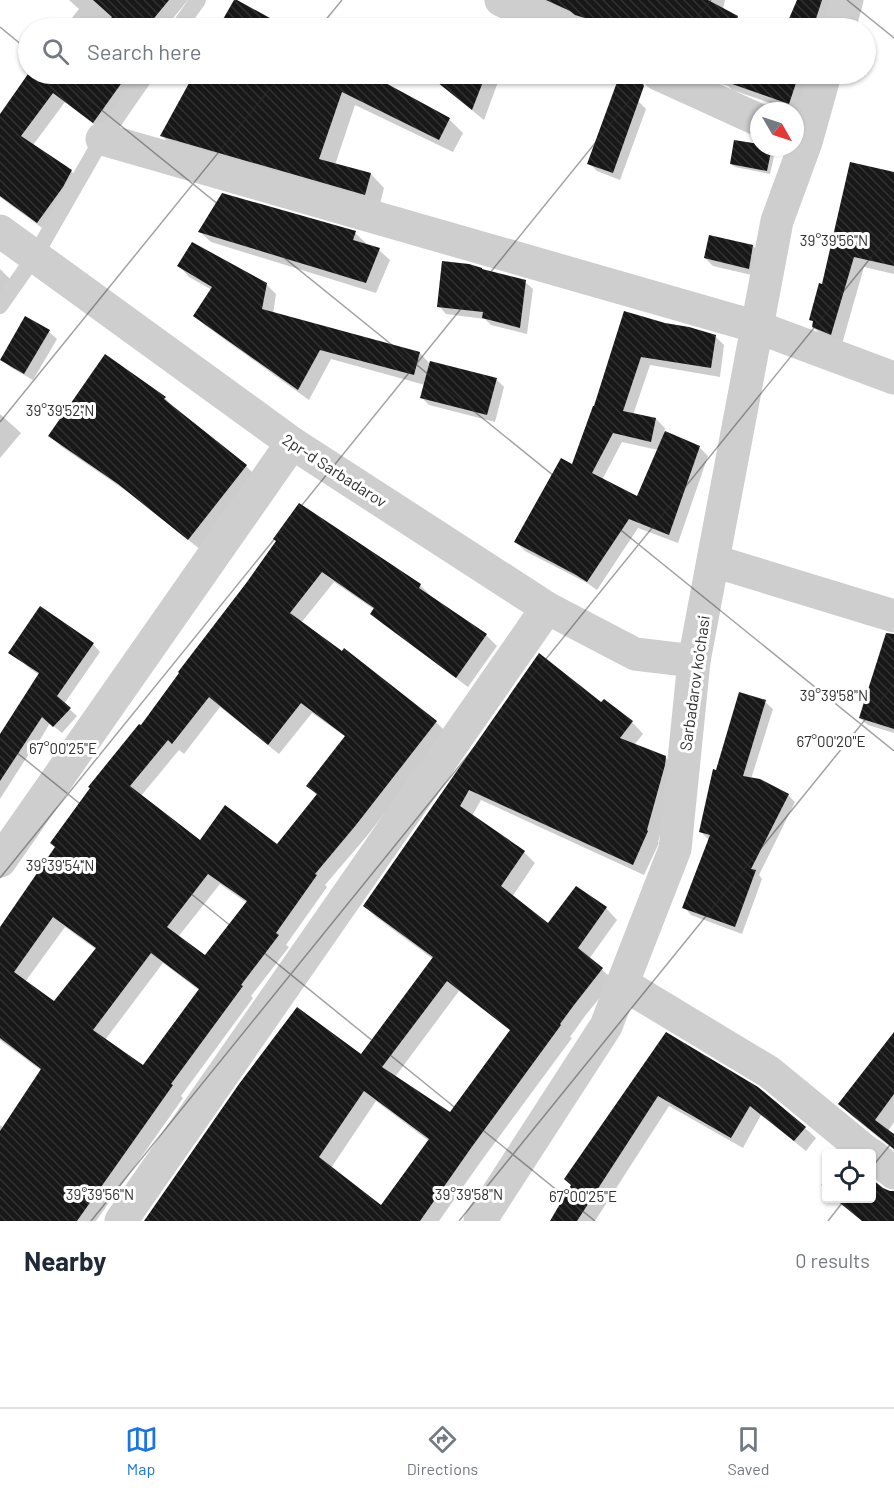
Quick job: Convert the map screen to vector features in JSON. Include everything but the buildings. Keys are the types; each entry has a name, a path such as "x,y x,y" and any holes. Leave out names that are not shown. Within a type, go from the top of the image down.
{"street":[{"path":"501,0 540,18"},
{"path":"842,18 847,0"},
{"path":"680,84 750,116"},
{"name":"Sarbadarov ko'chasi","path":"804,129 821,84"},
{"path":"102,139 757,327 894,378"},
{"name":"Sarbadarov ko'chasi","path":"480,1221 606,1026 675,849 694,661 777,221 795,156"},
{"name":"2pr-d Sarbadarov","path":"0,231 292,443 548,608 635,654 694,661"},
{"path":"0,861 292,443"},
{"path":"714,561 894,616"},
{"path":"122,1221 548,608"},
{"path":"623,984 769,1071 864,1149"},
{"path":"876,1159 894,1173"}],"lane":[{"path":"185,18 198,0"},
{"path":"0,306 35,256 102,139 140,84"}]}
